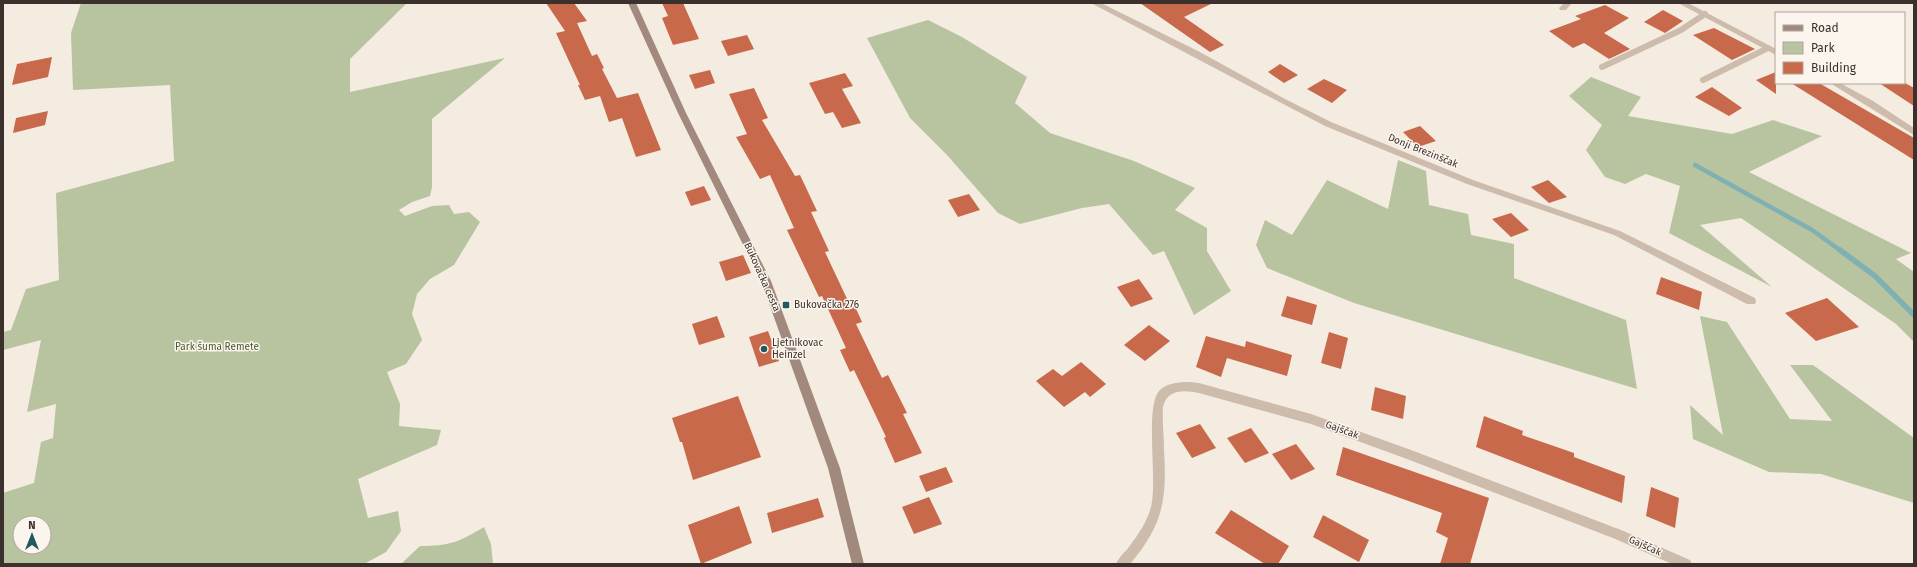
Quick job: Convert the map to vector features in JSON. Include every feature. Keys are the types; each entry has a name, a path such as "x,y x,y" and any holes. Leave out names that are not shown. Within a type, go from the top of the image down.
{"main road":[{"name":"Bukovačka cesta","path":"632,3 682,113 766,281 834,468 858,564"}],"street":[{"name":"Donji Brezinščak","path":"1095,3 1195,53 1284,102 1328,124 1470,182 1617,233 1751,301"},
{"path":"1682,3 1772,50"},
{"path":"1836,84 1870,103 1914,132"},
{"name":"Gajščak","path":"1122,564 1146,535 1160,492 1157,414 1160,398 1167,391 1174,388 1187,386 1311,419 1502,488 1617,534 1686,564"}],"lane":[{"path":"1602,68 1680,30 1705,14"},
{"path":"1702,80 1772,50"}],"green space":[{"name":"Park šuma Remete","path":"81,3 407,3 350,59 350,92 505,58 432,119 432,187 430,196 412,202 399,210 405,216 432,206 449,205 454,214 469,212 480,222 454,265 430,279 417,294 412,314 422,340 406,364 387,372 400,404 399,426 441,430 437,445 358,479 368,518 398,511 401,531 386,552 364,564 3,564 3,493 34,483 41,442 53,438 56,404 27,412 41,340 3,350 3,332 11,330 26,289 59,280 56,193 174,161 170,85 73,90 71,33"},
{"path":"928,20 962,37 1027,77 1015,103 1050,133 1134,161 1195,188 1175,210 1207,228 1207,251 1231,291 1194,315 1164,251 1153,255 1109,204 1082,208 1020,224 998,213 947,155 910,118 867,38"},
{"path":"1591,77 1641,97 1628,116 1732,134 1773,120 1822,136 1749,172 1911,253 1896,259 1914,272 1914,342 1896,324 1741,218 1700,225 1772,287 1669,233 1680,186 1646,174 1625,184 1605,177 1586,150 1602,125 1569,96"},
{"path":"1398,160 1426,171 1429,205 1468,214 1471,235 1514,244 1514,278 1626,320 1637,389 1354,303 1267,268 1256,245 1265,220 1292,235 1327,180 1388,209"},
{"path":"1700,316 1727,322 1790,419 1832,421 1790,365 1813,365 1914,438 1914,503 1821,474 1769,472 1693,439 1690,405 1723,435"},
{"path":"484,527 491,544 493,564 401,564 420,546 447,544 461,540"}],"building":[{"path":"546,3 574,3 587,21 577,23 592,56 597,54 604,68 602,69 617,98 638,93 661,150 636,157 622,118 609,122 600,96 585,100 578,85 580,85 556,33 565,31"},
{"path":"662,3 683,3 699,39 673,45 662,18 668,16"},
{"path":"1140,3 1213,3 1184,17 1224,45 1210,52"},
{"path":"1605,5 1629,18 1604,33 1630,49 1609,59 1584,43 1573,48 1549,31 1581,19 1575,16"},
{"path":"1663,10 1683,21 1665,33 1644,22"},
{"path":"1714,28 1755,49 1732,60 1693,35"},
{"path":"747,35 754,49 728,56 721,41"},
{"path":"52,57 48,77 12,85 17,64"},
{"path":"1280,64 1298,75 1284,83 1268,72"},
{"path":"710,70 715,83 695,89 689,75"},
{"path":"1775,72 1776,94 1756,80"},
{"path":"845,73 853,86 842,89 861,123 842,128 833,112 825,114 809,83"},
{"path":"1324,79 1347,90 1332,103 1307,89"},
{"path":"1905,83 1914,88 1914,106 1881,84"},
{"path":"1793,84 1821,84 1914,138 1914,160"},
{"path":"1712,87 1742,108 1729,116 1695,97"},
{"path":"754,88 768,118 762,120 795,176 800,175 817,211 811,212 829,251 825,252 849,303 853,302 862,322 856,324 882,378 888,375 907,413 903,414 922,453 895,463 884,438 886,437 854,370 850,372 840,350 846,348 822,296 819,297 787,230 794,228 770,175 760,179 736,137 747,134 729,94"},
{"path":"48,111 45,125 13,133 16,118"},
{"path":"1420,126 1436,141 1418,147 1403,132"},
{"path":"1548,180 1567,197 1549,203 1531,187"},
{"path":"704,186 711,200 691,206 685,192"},
{"path":"969,194 980,210 958,217 948,200"},
{"path":"1511,213 1529,230 1511,237 1492,219"},
{"path":"743,255 751,273 726,281 719,262"},
{"path":"1661,277 1702,292 1699,310 1656,294"},
{"path":"1139,279 1153,299 1131,307 1117,287"},
{"path":"1287,296 1317,305 1312,325 1281,316"},
{"path":"1827,298 1859,327 1816,341 1785,313"},
{"path":"717,316 725,337 699,345 692,324"},
{"path":"1149,325 1170,341 1145,361 1124,345"},
{"name":"Ljetnikovac Heinzel","path":"768,331 779,361 759,367 749,337"},
{"path":"1329,332 1348,338 1341,369 1321,363"},
{"path":"1206,336 1245,347 1246,341 1292,355 1287,376 1227,358 1221,377 1196,367"},
{"path":"1081,362 1106,384 1090,397 1085,392 1064,407 1036,381 1053,369 1062,376"},
{"path":"1375,387 1406,396 1403,419 1371,410"},
{"path":"738,396 761,457 693,480 682,442 680,442 672,418"},
{"path":"1484,416 1523,431 1522,435 1574,453 1574,457 1625,476 1622,503 1476,447"},
{"path":"1200,424 1216,448 1192,458 1176,433"},
{"path":"1251,428 1269,453 1245,463 1227,438"},
{"path":"1296,444 1315,469 1291,480 1272,454"},
{"path":"1343,447 1489,498 1470,564 1440,564 1448,538 1436,532 1442,513 1336,475"},
{"path":"946,467 953,482 926,492 919,476"},
{"path":"1651,487 1679,498 1675,528 1646,516"},
{"path":"929,497 942,524 914,534 902,507"},
{"path":"818,498 824,517 772,533 767,513"},
{"path":"739,506 752,543 701,564 688,525"},
{"path":"1231,510 1289,546 1278,564 1265,564 1215,533"},
{"path":"1323,515 1369,540 1359,562 1313,537"}],"waterway":[{"path":"1695,165 1812,230 1841,251"},
{"path":"1840,250 1875,276 1914,315"}],"place":[{"name":"Bukovačka 276","path":"786,305"},
{"name":"Ljetnikovac Heinzel","path":"764,349"}]}
